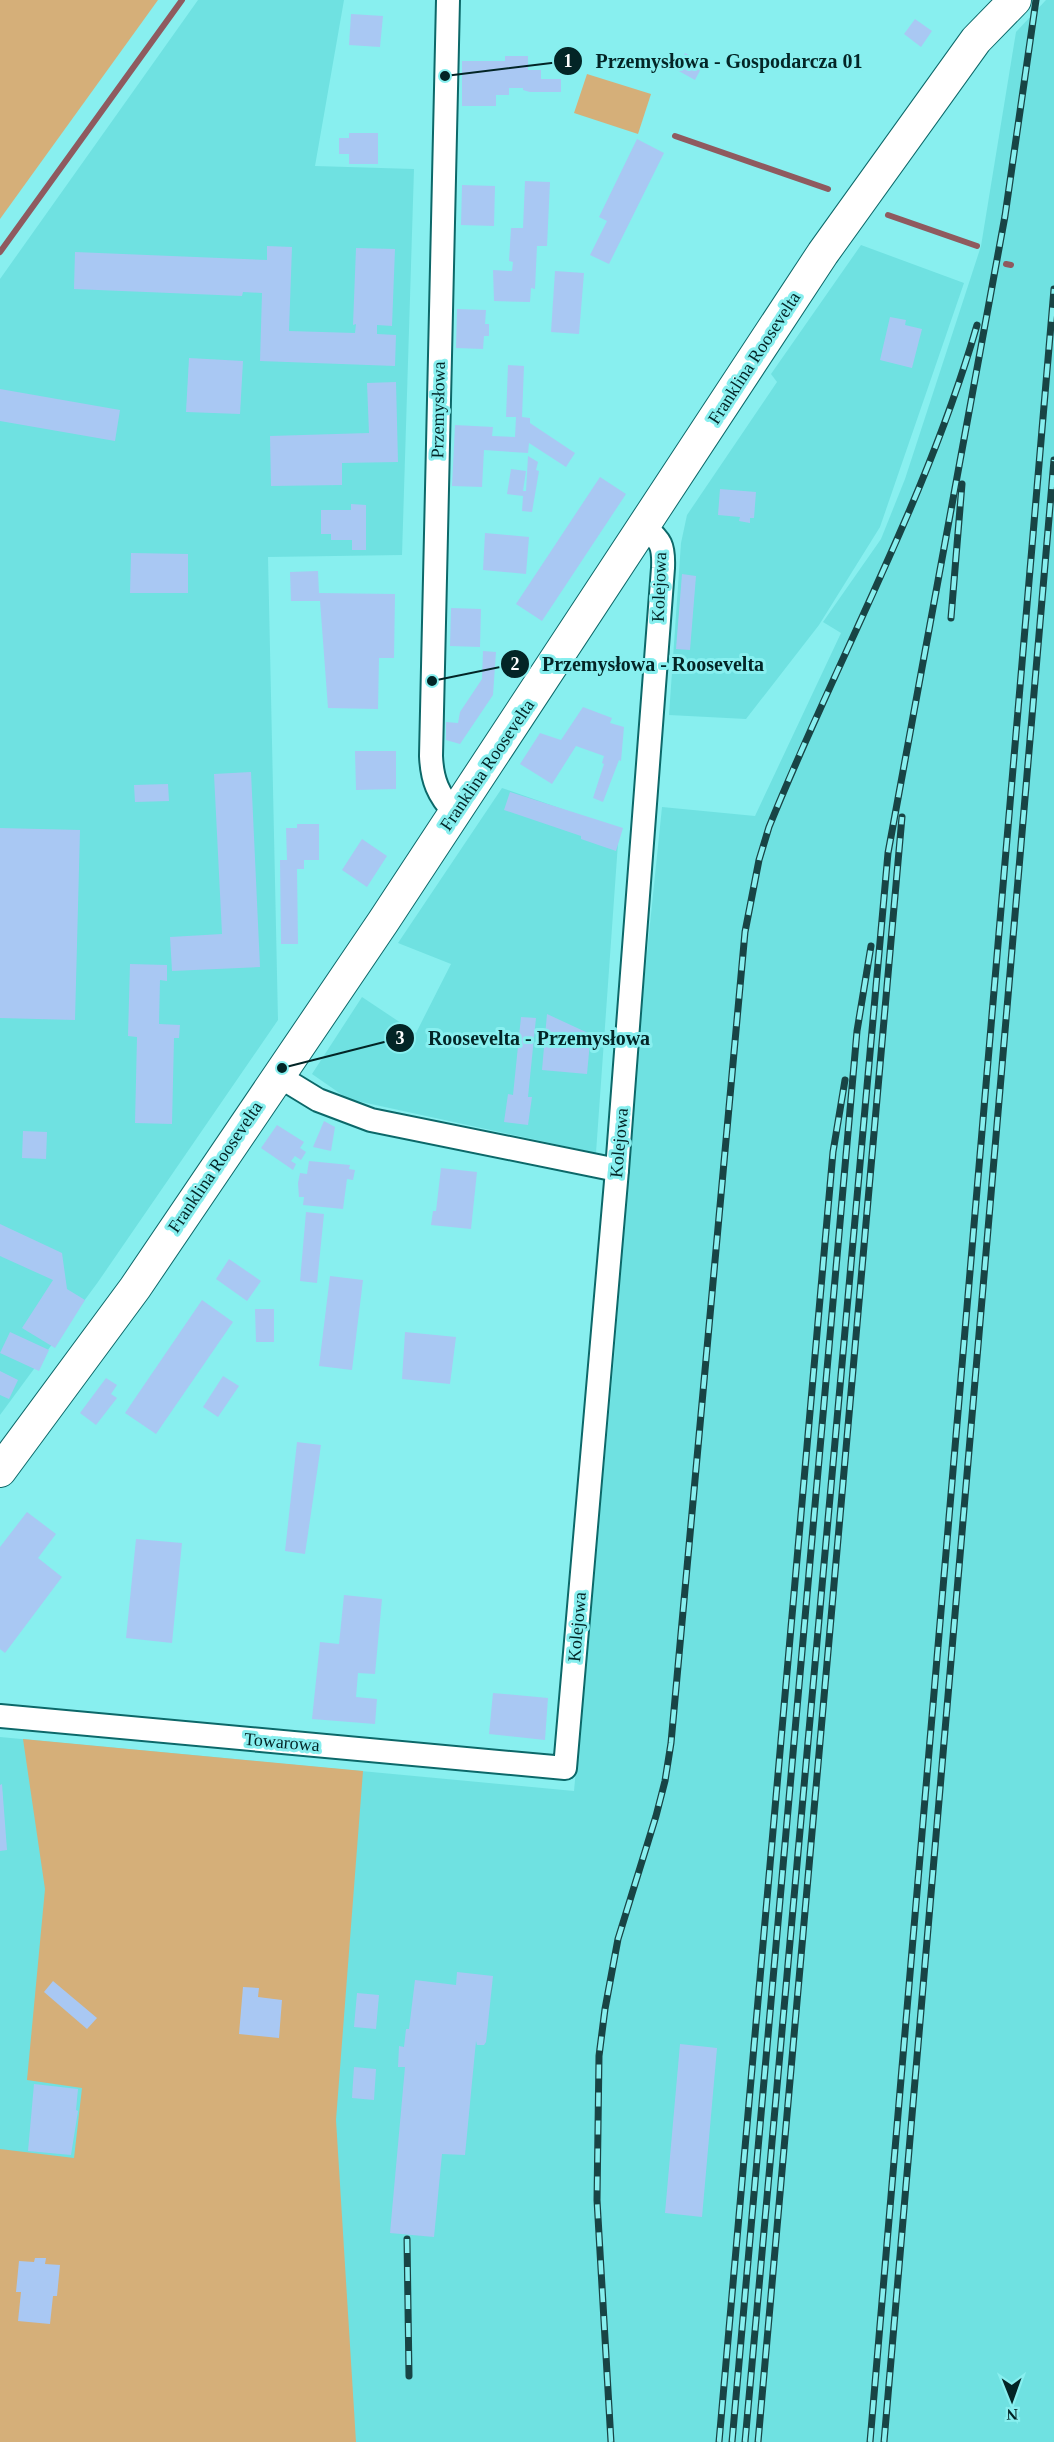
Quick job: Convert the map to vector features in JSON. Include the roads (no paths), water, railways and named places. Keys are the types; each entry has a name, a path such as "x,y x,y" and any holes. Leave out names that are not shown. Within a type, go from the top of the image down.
{"street":[{"name":"Przemysłowa","path":"448,0 431,756 432,774 437,790 455,813"},
{"name":"Franklina Roosevelta","path":"0,1471 135,1288 277,1075 383,922 823,253 976,40 1015,0"},
{"name":"Kolejowa","path":"565,1768 616,1170 663,568 663,552 659,539 644,526"},
{"path":"277,1075 318,1100 371,1120 616,1170"},
{"name":"Towarowa","path":"0,1716 565,1768"}],"waterway":[{"path":"0,252 182,0"},
{"path":"675,136 828,189"},
{"path":"888,215 977,246"},
{"path":"1006,264 1011,265"}],"railway":[{"path":"745,2442 888,853 1005,216 1036,0"},
{"path":"870,2442 1054,289"},
{"path":"611,2442 597,2200 599,2056 618,1939 656,1816 671,1743 745,932 759,860 769,827 907,516 933,453 977,325"},
{"path":"884,2442 1054,460"},
{"path":"951,618 962,484"},
{"path":"758,2442 902,817"},
{"path":"732,2442 857,1031 871,946"},
{"path":"719,2442 833,1152 845,1080"},
{"path":"407,2239 409,2376"}],"place":[{"name":"Przemysłowa - Gospodarcza 01","path":"445,76"},
{"name":"Przemysłowa - Roosevelta","path":"432,681"},
{"name":"Roosevelta - Przemysłowa","path":"282,1068"}]}
